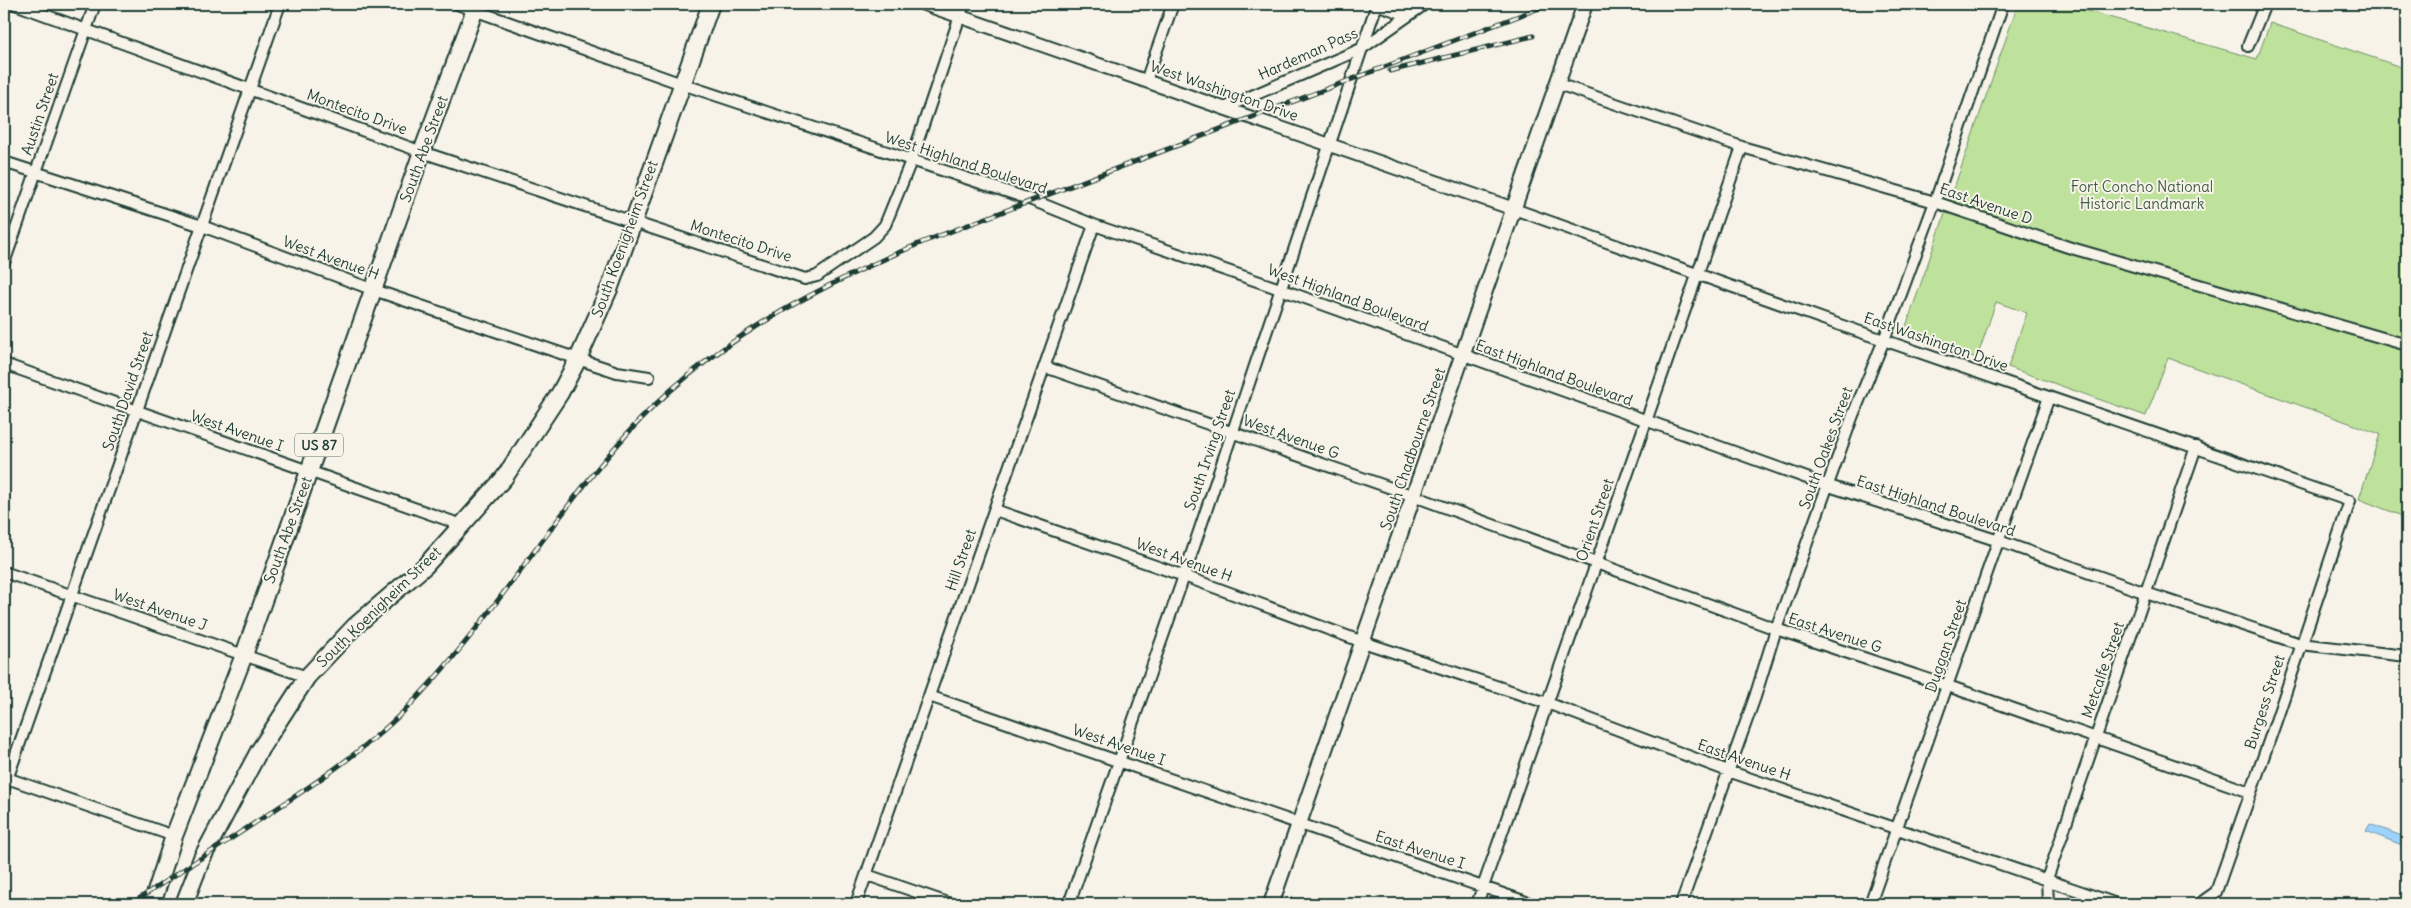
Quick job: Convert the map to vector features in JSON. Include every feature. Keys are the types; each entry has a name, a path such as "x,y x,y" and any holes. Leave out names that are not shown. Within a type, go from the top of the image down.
{"main road":[{"name":"South Koenigheim Street","path":"184,904 202,858 259,751 307,677 355,626 425,566 504,478 560,393 578,359 610,286 711,4"},
{"name":"South Chadbourne Street","path":"1271,904 1585,4"},
{"name":"South Abe Street","path":"152,904 174,836 244,655 422,152 476,7"}],"street":[{"name":"Montecito Drive","path":"15,4 422,152 805,279 817,276 874,237 885,225 911,161"},
{"name":"Austin Street","path":"4,263 95,4"},
{"name":"South David Street","path":"5,781 280,4"},
{"name":"West Highland Boulevard","path":"457,4 476,7 682,84 1032,200 1094,225 1280,289 1463,356"},
{"name":"West Washington Drive","path":"924,4 1514,210"},
{"path":"911,161 964,4"},
{"path":"1146,81 1173,4"},
{"path":"1376,4 1408,15"},
{"name":"South Irving Street","path":"1069,904 1184,576 1376,4"},
{"name":"Hardeman Pass","path":"1224,108 1361,48 1425,4"},
{"name":"South Oakes Street","path":"1681,904 1776,629 1853,415 1884,340 1935,202 2003,4"},
{"path":"2248,46 2265,4"},
{"name":"East Avenue D","path":"1558,84 1742,147 1935,202 2068,247 2407,345"},
{"name":"Orient Street","path":"1477,904 1742,147"},
{"name":"West Avenue H","path":"4,162 202,226 374,290 616,372 649,377"},
{"name":"East Washington Drive","path":"1514,210 2350,501"},
{"name":"Hill Street","path":"856,904 1094,225"},
{"name":"East Highland Boulevard","path":"1463,356 1829,486 1999,541 2146,594 2300,644 2407,656"},
{"name":"West Avenue I","path":"4,364 136,412 462,525"},
{"name":"West Avenue G","path":"1045,367 1414,496"},
{"name":"Duggan Street","path":"1870,904 2049,397"},
{"name":"Metcalfe Street","path":"2048,904 2047,879 2196,447"},
{"name":"East Avenue G","path":"1414,496 1776,629 1948,686 2250,792"},
{"name":"Burgess Street","path":"2199,904 2216,892 2350,501"},
{"name":"West Avenue H","path":"995,510 1184,576 1363,642"},
{"name":"West Avenue J","path":"4,572 307,677"},
{"name":"East Avenue H","path":"1363,642 1547,703 1728,771 2117,904"},
{"name":"West Avenue I","path":"929,696 1118,760 1298,825"},
{"path":"5,781 174,836"},
{"name":"East Avenue I","path":"1298,825 1532,904"},
{"path":"867,875 951,904"}],"green space":[{"name":"Fort Concho National Historic Landmark","path":"2018,4 2063,4 2257,59 2270,23 2407,69 2407,518 2359,499 2380,434 2168,358 2146,416 2008,367 2027,313 1996,302 1977,358 1903,335"}],"water":[{"path":"2370,824 2407,838 2407,847 2366,831"}],"railway":[{"path":"131,904 309,787 357,752 387,727 433,681 462,647 597,469 626,435 691,373 727,346 764,322 842,279 923,242 1550,4"},
{"path":"1390,71 1533,36"}]}
